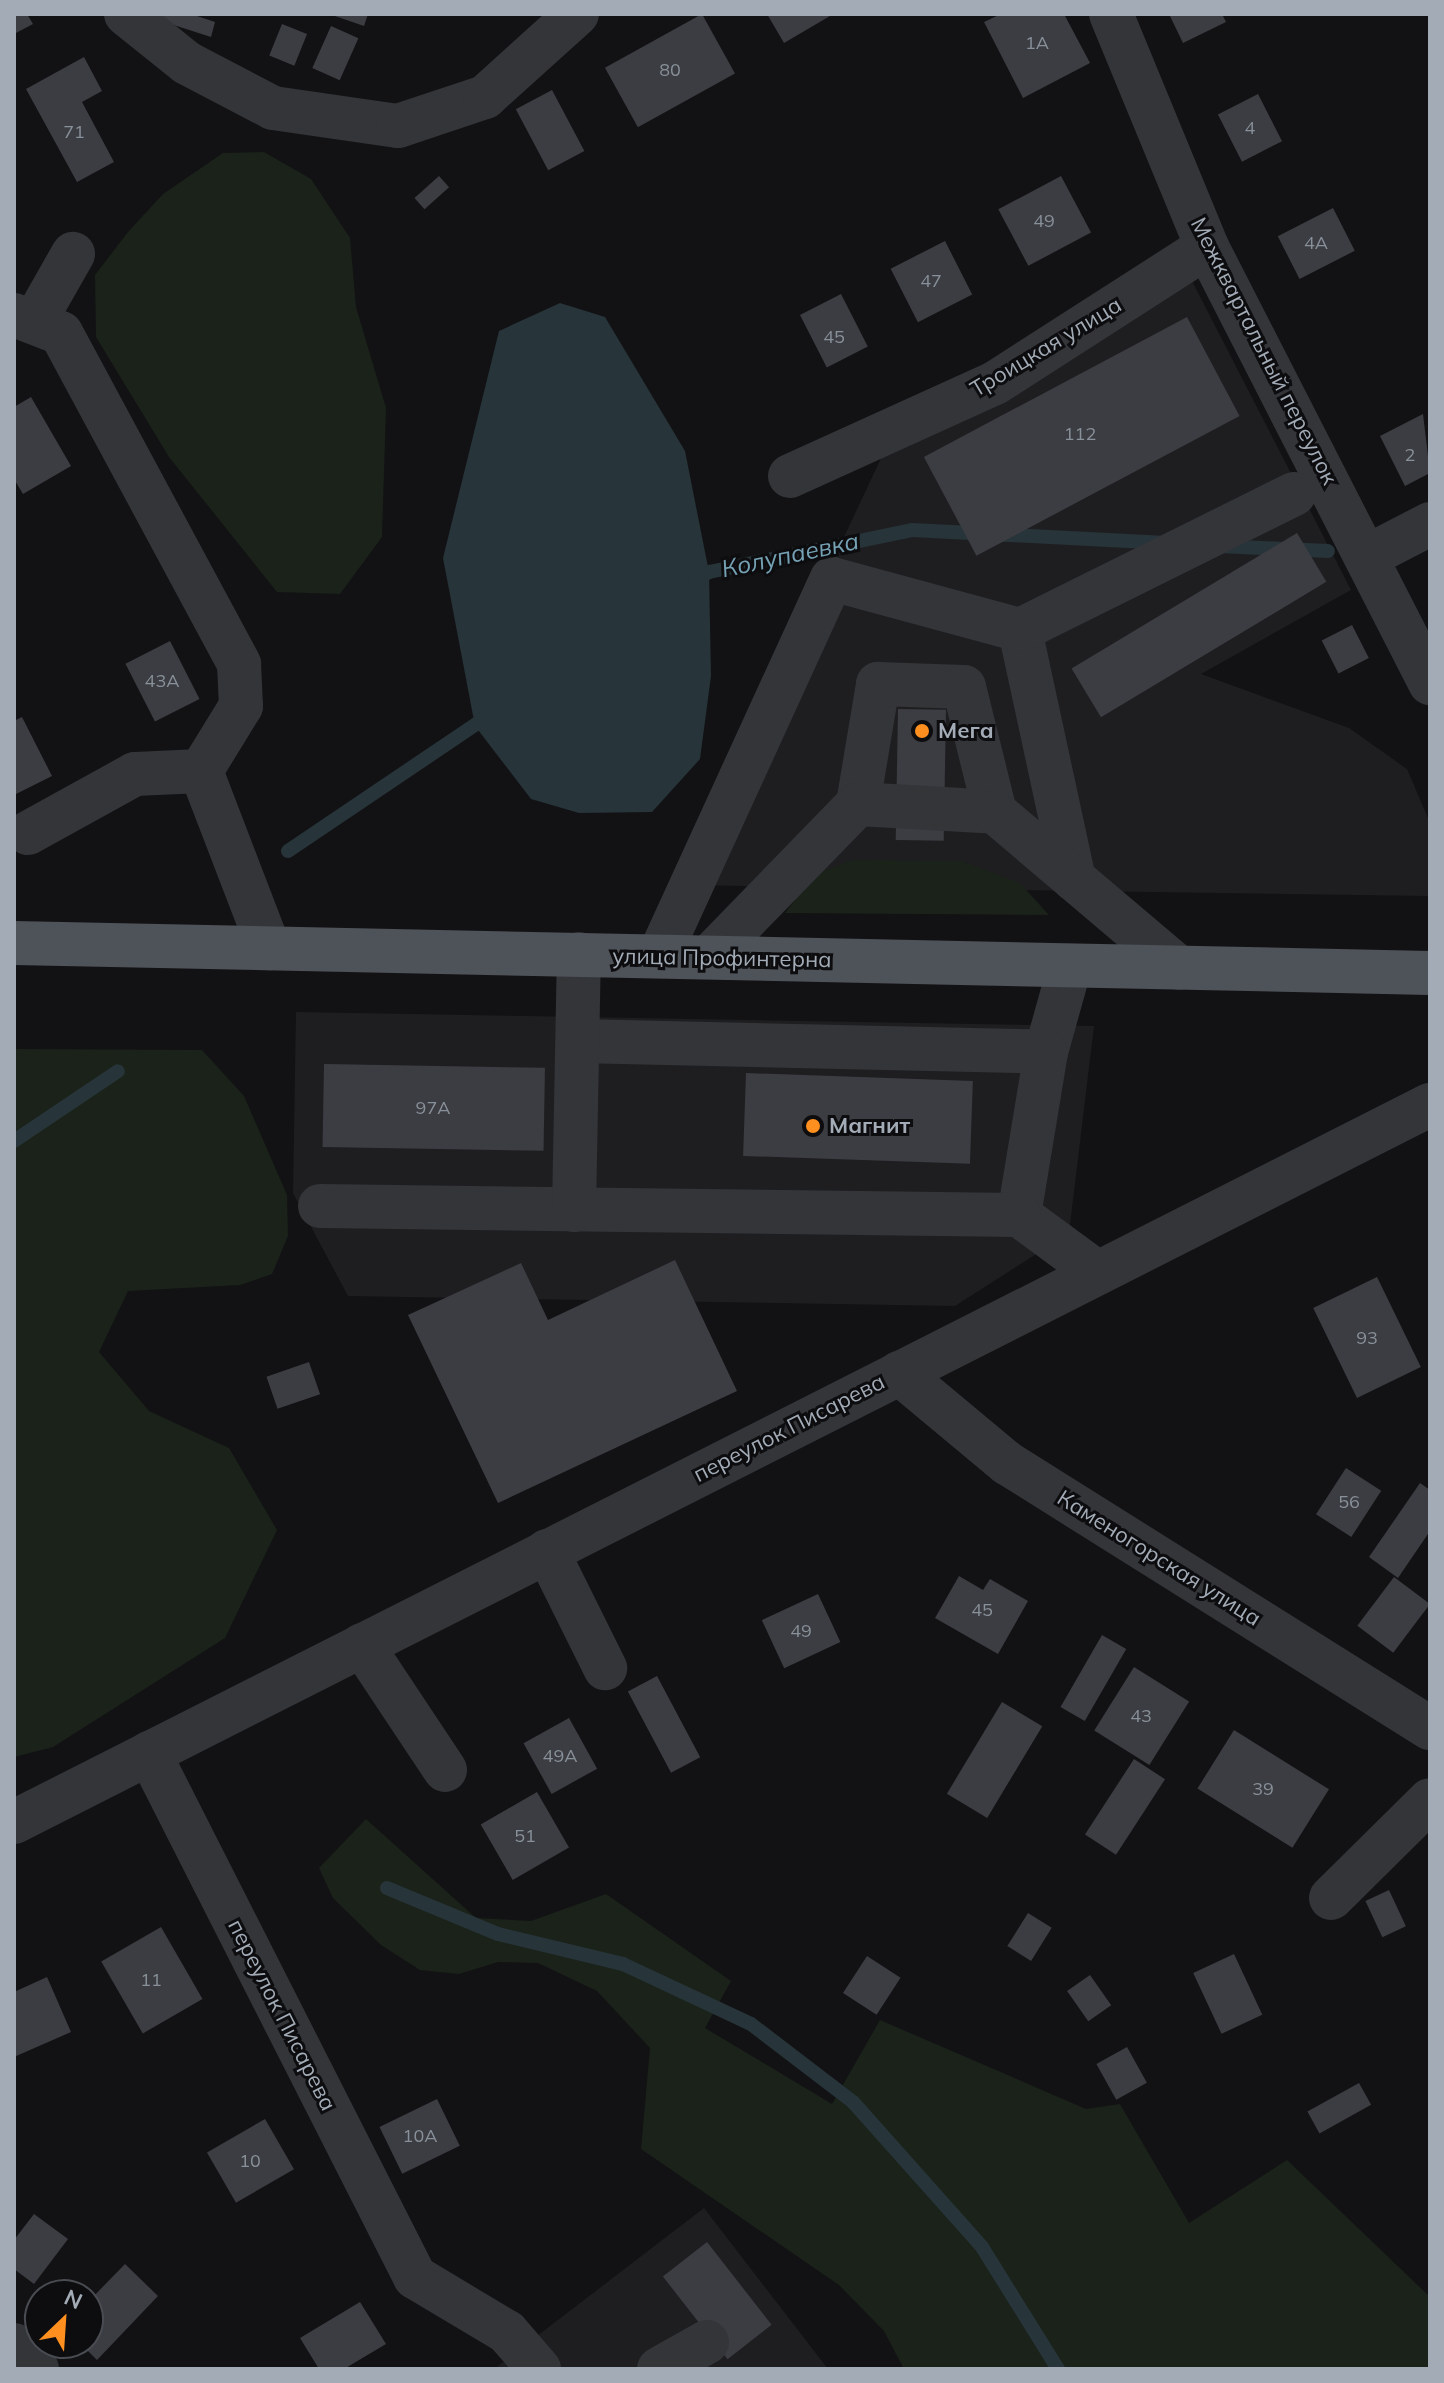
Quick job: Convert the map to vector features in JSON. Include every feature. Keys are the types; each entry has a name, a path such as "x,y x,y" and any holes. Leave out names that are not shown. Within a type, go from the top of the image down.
{"main road":[{"name":"улица Профинтерна","path":"14,943 1430,973"}],"street":[{"path":"126,14 187,63 273,108 398,126 485,97 577,14"},
{"name":"Межквартальный переулок","path":"1111,14 1207,247 1370,555 1430,683"},
{"name":"Троицкая улица","path":"790,476 995,383 1207,247"},
{"path":"73,254 25,317 61,333 239,664 241,706 201,771"},
{"path":"659,956 832,579 1020,630 1294,494"},
{"path":"1370,555 1430,524"},
{"path":"1020,630 1074,879"},
{"path":"709,957 858,804 878,684 964,687 995,812 1179,968"},
{"path":"28,833 135,774 201,771"},
{"path":"201,771 269,948"},
{"path":"858,804 995,812"},
{"path":"574,1210 579,954"},
{"path":"1019,1215 1046,1052 1070,966"},
{"path":"578,1041 1046,1052"},
{"name":"переулок Писарева","path":"14,1822 1430,1105"},
{"path":"320,1206 1019,1215 1098,1273"},
{"name":"Каменогорская улица","path":"899,1373 1007,1463 1430,1728"},
{"path":"547,1551 605,1668"},
{"path":"362,1645 445,1770"},
{"name":"переулок Писарева","path":"149,1753 415,2277 507,2332 539,2369"},
{"path":"1331,1898 1430,1800"},
{"path":"659,2369 707,2342"},
{"path":"14,2345 37,2369"}],"shaded area":[{"path":"264,152 311,179 350,238 356,307 386,408 382,537 340,594 277,592 169,457 96,337 95,275 128,232 163,194 223,153"},
{"path":"1191,279 1351,590 1201,674 1349,728 1407,769 1430,823 1430,896 680,885 884,452"},
{"path":"560,303 605,317 685,451 709,572 711,676 700,759 652,812 579,813 531,799 475,726 443,558 499,331"},
{"path":"853,860 962,861 1020,883 1049,915 785,913 815,874"},
{"path":"296,1012 1094,1026 1069,1233 955,1306 348,1296 293,1193"},
{"path":"14,1049 202,1050 244,1096 287,1195 288,1236 272,1274 240,1285 128,1291 99,1352 149,1411 229,1448 277,1530 225,1638 53,1747 14,1757"},
{"path":"366,1819 476,1918 531,1921 606,1894 731,1981 705,2028 832,2104 880,2020 1086,2109 1120,2104 1189,2223 1287,2160 1430,2297 1430,2369 904,2369 884,2331 839,2285 641,2149 650,2048 597,1991 538,1963 498,1962 459,1974 420,1970 381,1945 333,1898 319,1868"},
{"path":"704,2208 828,2369 494,2369"}],"building":[{"path":"14,14 27,14 33,24 14,34"},
{"path":"160,14 191,14 215,22 211,37 158,20"},
{"path":"329,14 368,14 364,26"},
{"path":"702,14 735,73 638,127 605,68"},
{"path":"767,14 829,14 830,16 784,43"},
{"path":"1001,14 1064,14 1090,63 1023,98 984,22"},
{"path":"1169,14 1222,14 1226,22 1183,43"},
{"path":"282,24 307,34 294,66 269,56"},
{"path":"331,26 358,38 340,80 312,68"},
{"path":"84,57 102,91 82,102 114,162 77,182 26,89"},
{"path":"552,90 584,151 548,170 516,109"},
{"path":"1258,94 1282,141 1242,162 1218,114"},
{"path":"439,176 449,187 425,209 414,198"},
{"path":"1061,176 1091,233 1028,266 998,209"},
{"path":"1333,208 1355,251 1300,279 1278,236"},
{"path":"945,241 972,294 918,322 891,269"},
{"path":"841,294 868,347 827,367 800,315"},
{"path":"1187,317 1240,416 976,556 924,457"},
{"path":"31,397 71,466 23,494 14,479 14,407"},
{"path":"1423,414 1430,473 1405,486 1380,436"},
{"path":"1297,533 1326,582 1101,717 1072,668"},
{"path":"1352,625 1369,658 1339,673 1322,640"},
{"path":"170,641 200,699 155,722 125,664"},
{"path":"898,709 946,710 944,841 896,840"},
{"path":"22,717 52,776 14,795 14,721"},
{"path":"324,1064 545,1068 544,1151 323,1147"},
{"path":"746,1073 973,1081 970,1164 743,1156"},
{"path":"675,1260 737,1391 498,1503 408,1315 521,1263 548,1320"},
{"path":"1377,1277 1421,1367 1357,1398 1313,1308"},
{"path":"309,1362 320,1394 278,1409 266,1377"},
{"path":"1346,1468 1381,1491 1351,1537 1316,1514"},
{"path":"1420,1483 1430,1490 1430,1531 1398,1578 1369,1557"},
{"path":"959,1576 983,1590 990,1579 1028,1601 998,1654 935,1618"},
{"path":"1394,1577 1430,1604 1393,1653 1357,1626"},
{"path":"818,1594 840,1642 784,1668 762,1620"},
{"path":"1102,1635 1126,1649 1085,1721 1060,1707"},
{"path":"1134,1667 1189,1701 1149,1765 1094,1731"},
{"path":"657,1676 700,1757 671,1773 628,1691"},
{"path":"1002,1702 1042,1726 987,1818 947,1794"},
{"path":"569,1718 597,1769 552,1794 524,1743"},
{"path":"1234,1730 1329,1789 1292,1848 1197,1789"},
{"path":"1134,1759 1165,1779 1116,1855 1085,1834"},
{"path":"537,1792 569,1847 513,1880 481,1824"},
{"path":"1389,1890 1406,1926 1382,1937 1365,1901"},
{"path":"1028,1913 1052,1928 1031,1961 1007,1946"},
{"path":"161,1927 202,1999 143,2033 101,1962"},
{"path":"1234,1954 1262,2015 1222,2034 1193,1973"},
{"path":"867,1956 901,1978 877,2015 843,1993"},
{"path":"1090,1975 1111,2005 1088,2021 1067,1991"},
{"path":"47,1977 71,2032 14,2057 14,1992"},
{"path":"1127,2047 1147,2083 1116,2100 1096,2064"},
{"path":"1359,2083 1371,2105 1320,2133 1307,2112"},
{"path":"437,2099 460,2146 402,2174 379,2127"},
{"path":"265,2119 294,2169 236,2203 207,2152"},
{"path":"34,2214 68,2239 38,2279 27,2279 14,2269 14,2240"},
{"path":"707,2242 772,2325 728,2359 663,2276"},
{"path":"125,2264 158,2296 104,2353 104,2286"},
{"path":"360,2302 386,2344 344,2369 319,2369 300,2338"}],"waterway":[{"name":"Колупаевка","path":"695,581 709,572 912,530 1167,543"},
{"name":"Колупаевка","path":"1220,546 1328,551"},
{"name":"Колупаевка","path":"288,851 490,715"},
{"name":"Колупаевка","path":"14,1141 118,1071"},
{"path":"387,1888 498,1934 623,1964 751,2024 853,2102 982,2247 1058,2369"}],"place":[{"name":"Мега","path":"922,731"},
{"name":"Магнит","path":"813,1126"}]}
